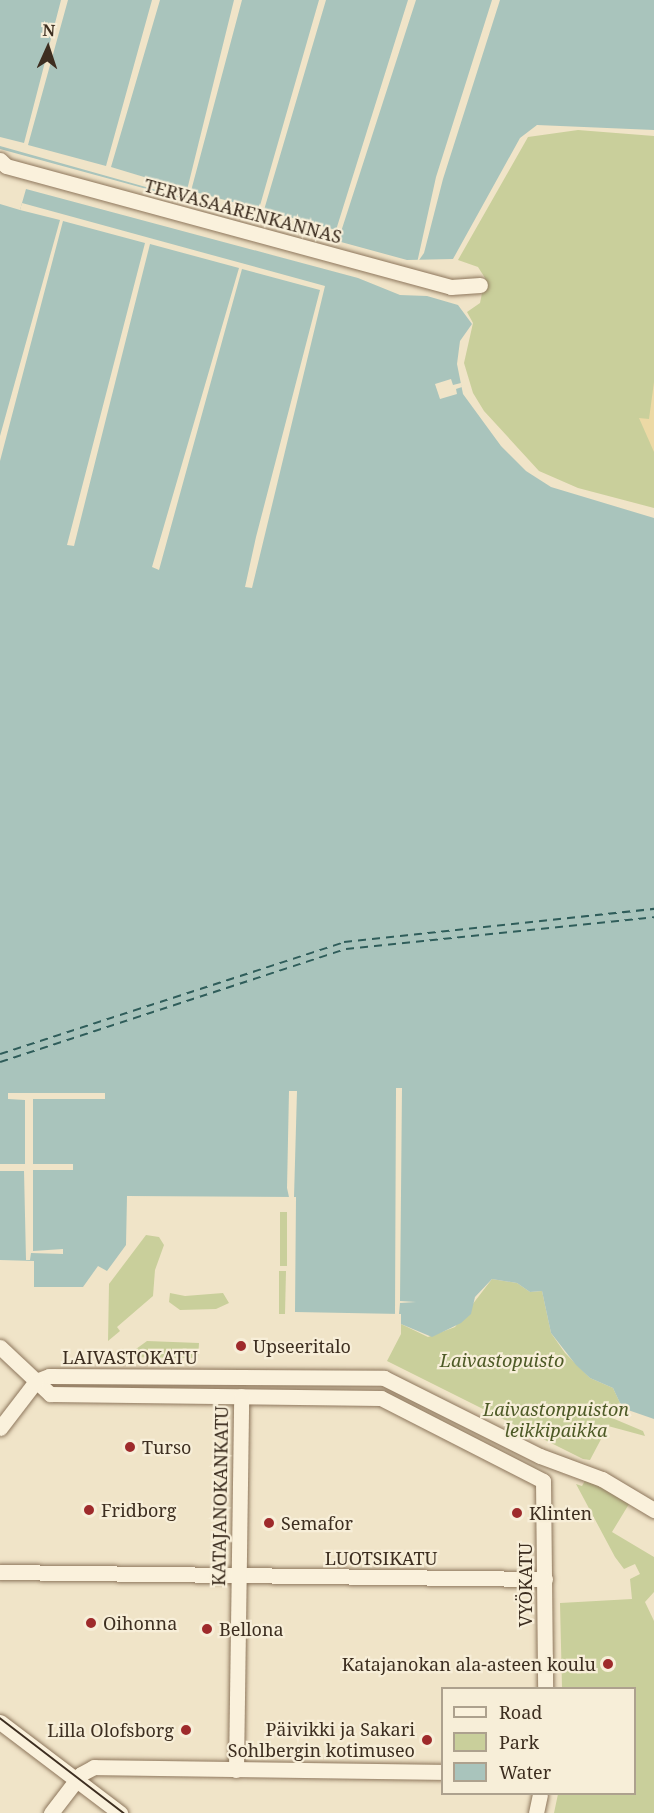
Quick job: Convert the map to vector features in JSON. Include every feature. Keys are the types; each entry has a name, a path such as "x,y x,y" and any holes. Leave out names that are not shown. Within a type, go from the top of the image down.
{"street":[{"name":"TERVASAARENKANNAS","path":"0,160 6,166 451,287 480,285"},
{"path":"0,1347 36,1381 0,1428"},
{"name":"LAIVASTOKATU","path":"36,1381 68,1376 384,1378 540,1456 602,1479 654,1510"},
{"name":"LAIVASTOKATU","path":"36,1381 50,1394 381,1398 543,1480"},
{"name":"KATAJANOKANKATU","path":"236,1770 241,1396"},
{"name":"VYÖKATU","path":"543,1480 545,1687"},
{"name":"LUOTSIKATU","path":"0,1572 545,1579"},
{"path":"0,1722 120,1813"},
{"path":"51,1813 84,1770 99,1767 441,1772"},
{"path":"536,1813 540,1795"}],"green space":[{"path":"578,130 654,136 654,508 578,488 539,471 484,411 473,393 464,363 473,323 467,312 480,303 485,278 478,267 458,260 528,137"},
{"path":"280,1212 287,1212 287,1266 280,1266"},
{"path":"146,1235 159,1237 164,1245 155,1270 153,1296 117,1327 120,1331 108,1341 109,1284"},
{"path":"279,1271 286,1271 285,1314 279,1314"},
{"name":"Laivastopuisto","path":"492,1279 517,1283 530,1292 542,1291 551,1333 565,1353 590,1378 613,1388 620,1403 612,1418 643,1431 645,1436 608,1426 590,1460 583,1459 387,1361 401,1334 401,1324 428,1337 455,1327"},
{"path":"170,1293 185,1296 223,1293 229,1303 216,1309 180,1310 169,1302"},
{"path":"147,1341 199,1343 198,1358 125,1357"},
{"path":"586,1479 629,1504 612,1532 654,1557 654,1592 645,1602 654,1621 654,1813 554,1813 558,1795 636,1795 636,1687 562,1687 560,1603 632,1599 630,1579 640,1574 635,1564 624,1569 615,1557 576,1484 582,1486"}],"sand":[{"path":"654,382 654,452 639,418 649,419"}],"water":[{"path":"0,0 654,0 654,130 537,125 520,138 453,259 407,260 0,149"},
{"path":"26,189 358,278 400,295 427,296 458,305 472,324 460,341 457,364 463,394 501,446 526,471 551,487 654,518 654,1419 628,1410 620,1403 613,1388 590,1378 576,1365 551,1333 542,1291 530,1292 517,1283 492,1279 475,1297 471,1314 461,1323 432,1337 401,1324 401,1314 295,1312 296,1197 127,1196 126,1245 107,1271 98,1266 83,1287 34,1287 34,1261 0,1260 0,204 20,210"}],"pier":[{"path":"61,0 68,0 28,145 106,166 152,0 160,0 111,167 187,190 234,0 242,0 191,191 259,209 319,0 326,0 264,210 336,230 408,0 416,0 338,241 0,146 0,137 24,143"},
{"path":"492,0 500,0 443,179 424,253 417,263 436,177"},
{"path":"22,203 325,286 252,588 245,587 256,537 320,290 242,269 159,570 152,567 239,268 150,244 74,546 67,545 145,243 63,221 0,461 0,436 60,220 20,210"},
{"path":"451,379 453,385 461,383 462,387 456,389 457,394 440,399 435,384"},
{"path":"396,1088 402,1088 400,1301 416,1302 400,1303 399,1314 395,1314"},
{"path":"289,1091 297,1091 294,1197 289,1197 287,1188"},
{"path":"8,1093 105,1093 105,1099 33,1099 33,1164 73,1164 73,1170 33,1170 33,1251 63,1249 63,1254 31,1253 30,1260 26,1260 24,1171 0,1171 0,1164 25,1164 25,1100 8,1099"}],"ferry route":[{"path":"0,1054 344,942 654,909"},
{"path":"0,1062 346,949 654,917"}],"tram line":[{"path":"0,1718 124,1813"}],"place":[{"name":"Upseeritalo","path":"241,1346"},
{"name":"Turso","path":"130,1447"},
{"name":"Fridborg","path":"89,1510"},
{"name":"Klinten","path":"517,1513"},
{"name":"Semafor","path":"269,1523"},
{"name":"Oihonna","path":"91,1623"},
{"name":"Bellona","path":"207,1629"},
{"name":"Katajanokan ala-asteen koulu","path":"608,1664"},
{"name":"Lilla Olofsborg","path":"186,1730"},
{"name":"Päivikki ja Sakari Sohlbergin kotimuseo","path":"427,1740"}],"park label":[{"name":"Laivastonpuiston leikkipaikka","path":"556,1420"}]}
